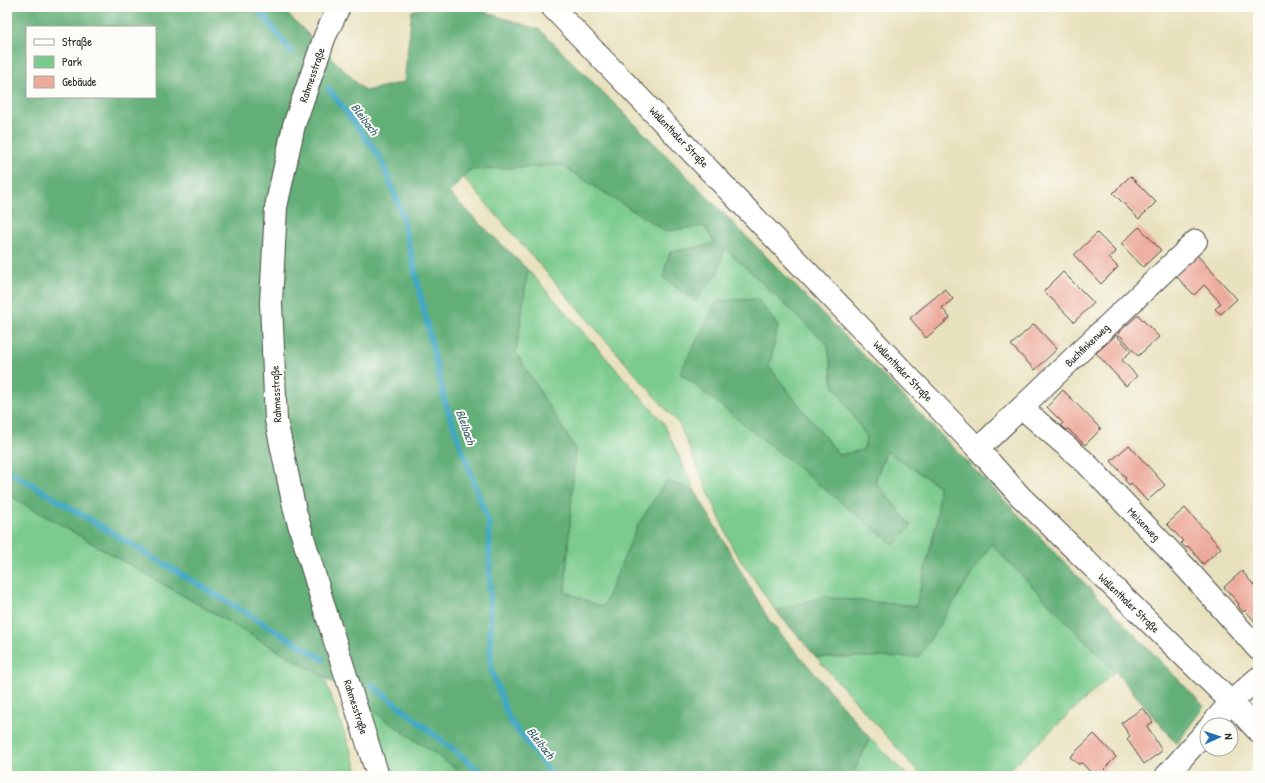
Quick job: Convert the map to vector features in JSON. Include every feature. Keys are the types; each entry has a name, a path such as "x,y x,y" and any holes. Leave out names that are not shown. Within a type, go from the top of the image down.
{"street":[{"name":"Rahmesstraße","path":"338,7 325,36 294,125 276,207 271,303 276,420 295,511 378,776"},
{"name":"Wallenthaler Straße","path":"552,7 594,48 978,449 1020,496 1231,702 1258,731"},
{"name":"Buchfinkenweg","path":"978,449 1196,241"},
{"name":"Meisenweg","path":"1022,408 1086,463 1187,569 1258,649"},
{"path":"1218,717 1231,702 1258,678"},
{"path":"1166,776 1199,739"}],"green space":[{"path":"7,7 281,7 365,91 404,82 412,11 425,7 470,7 540,30 842,333 1204,706 1177,744 1115,671 991,544 919,657 816,657 776,611 822,597 916,606 937,521 939,486 886,451 875,481 911,526 894,545 680,373 717,301 758,299 778,326 769,367 839,455 863,450 867,437 833,384 828,345 725,248 717,274 695,302 663,277 670,252 715,244 705,226 665,231 561,165 469,170 449,193 528,270 516,353 575,448 565,592 603,607 638,525 666,481 695,491 769,620 870,738 852,776 467,776 324,677 7,494"},
{"path":"561,165 665,231 704,226 715,244 670,252 717,274 724,247 828,345 833,384 867,437 863,450 839,455 769,367 778,326 680,374 911,526 875,481 887,451 939,486 937,521 916,606 822,597 776,611 733,549 679,424 463,177 469,170"},
{"path":"528,270 663,422 695,491 666,481 638,525 603,607 565,592 575,448 516,353"},
{"path":"7,494 324,677 360,776 7,776"},
{"path":"991,544 1115,671 1003,776 922,776 816,657 919,656"},
{"path":"367,707 467,776 388,776"},
{"path":"870,738 908,776 852,776"}],"building":[{"path":"1130,176 1156,202 1139,219 1113,193"},
{"path":"1139,227 1161,250 1143,267 1121,244"},
{"path":"1097,233 1116,252 1109,258 1118,267 1101,284 1074,255"},
{"path":"1195,253 1237,299 1221,314 1215,309 1221,303 1204,285 1194,295 1174,274"},
{"path":"1063,272 1094,303 1074,322 1044,291"},
{"path":"945,289 953,299 942,308 950,318 926,338 910,318"},
{"path":"1138,315 1159,337 1138,356 1118,333"},
{"path":"1034,324 1057,349 1035,370 1011,345"},
{"path":"1116,335 1131,351 1122,360 1137,376 1126,386 1096,353"},
{"path":"1063,390 1101,429 1085,445 1068,429 1066,430 1061,425 1063,423 1047,407"},
{"path":"1129,445 1165,485 1147,501 1131,483 1129,485 1125,480 1126,478 1111,461"},
{"path":"1185,508 1221,548 1203,564 1188,546 1186,548 1181,543 1183,541 1167,524"},
{"path":"1242,571 1258,590 1258,625 1245,610 1243,612 1238,606 1239,604 1224,587"},
{"path":"1143,708 1153,722 1147,726 1162,751 1144,764 1127,739 1130,736 1121,723"},
{"path":"1094,734 1116,757 1104,769 1111,776 1094,776 1082,763 1078,764 1070,757"}],"waterway":[{"name":"Bleibach","path":"257,7 291,52"},
{"name":"Bleibach","path":"329,89 380,157 401,210 445,402 489,524 491,669 509,719 553,776"},
{"path":"7,470 323,659"},
{"path":"371,684 486,776"}]}
